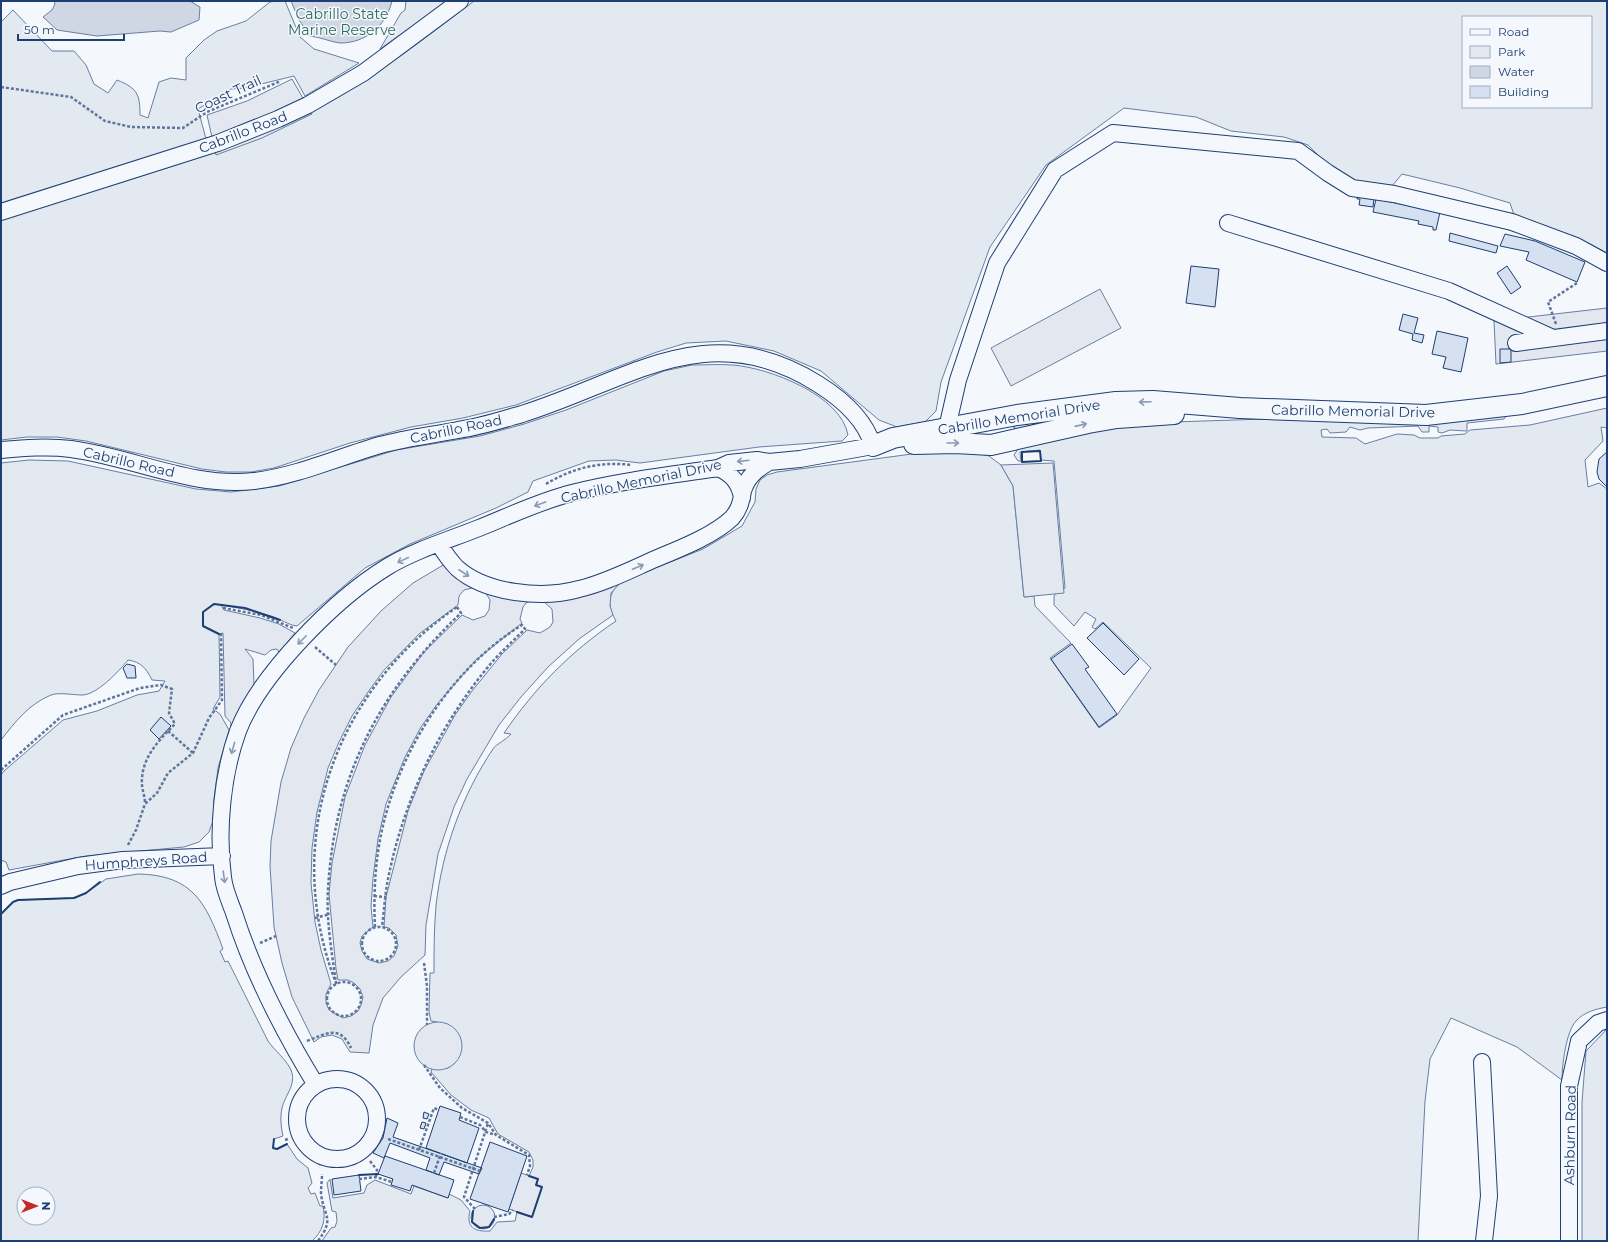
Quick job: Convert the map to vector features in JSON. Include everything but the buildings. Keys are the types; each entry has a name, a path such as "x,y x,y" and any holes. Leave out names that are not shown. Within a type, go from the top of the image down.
{"main road":[{"name":"Cabrillo Memorial Drive","path":"873,446 893,438 947,428 1053,409 1116,402 1160,402 1240,408 1426,415 1522,404 1607,386"},
{"name":"Cabrillo Memorial Drive","path":"873,446 955,443 990,445 1117,418 1200,414 1240,408"}],"street":[{"name":"Cabrillo Road","path":"1,212 218,143 278,119 320,98 363,73 460,1"},
{"path":"947,428 958,380 997,263 1055,170 1113,133 1298,151 1352,188 1394,194 1512,222 1576,246 1607,263"},
{"path":"1228,222 1448,291 1558,338"},
{"path":"1516,343 1607,331"},
{"name":"Cabrillo Road","path":"1,450 40,447 71,449 196,478 223,481 253,481 285,474 399,441 494,422 552,404 656,363 688,355 716,353 765,360 810,378 833,394 856,416 869,434 873,446"},
{"name":"Cabrillo Memorial Drive","path":"769,462 751,476 745,487 738,510 731,518 700,538 602,582 562,593 528,594 513,592 481,582 457,568 439,544 534,506 570,494 632,481 718,468 729,463 757,460 769,462 873,446"},
{"path":"718,468 730,476 739,488 742,498"},
{"path":"316,1085 293,1048 245,948 223,879 221,814 225,782 232,751 239,729 262,687 298,642 340,602 388,566 439,544"},
{"name":"Humphreys Road","path":"1,886 10,882 78,866 123,860 222,856"},
{"name":"Ashburn Road","path":"1569,1241 1569,1086 1579,1041 1598,1023 1607,1020"},
{"path":"1482,1062 1489,1196 1484,1241"},
{"path":"340,1079 363,1088 375,1104 377,1124 370,1143 354,1156 334,1160 316,1154 302,1139 297,1119 302,1099 316,1085 340,1079"}],"path":[{"name":"Coast Trail","path":"1,88 71,97 105,121 131,127 183,128 207,112 281,81"},
{"path":"1558,338 1548,302 1576,283"},
{"path":"223,608 261,615 298,631"},
{"path":"457,608 461,613 433,640 404,674 378,715 363,743 338,818 328,889 336,983 326,958 316,917 314,870 316,831 331,768 358,709 382,674 413,642 457,608"},
{"path":"375,927 373,896 380,842 388,807 400,774 423,728 447,693 491,648 522,625 525,629 494,660 473,687 434,748 405,814 388,878 382,927"},
{"path":"127,847 136,830 145,804 157,793 168,773 193,753 209,718 222,700 221,633"},
{"path":"310,642 336,665"},
{"path":"1,770 63,715 140,688 161,685 172,689 169,713 175,724 156,743 144,768 142,786 145,804"},
{"path":"168,732 193,753"},
{"path":"373,896 386,897"},
{"path":"316,917 329,914"},
{"path":"375,927 382,927 393,934 396,947 392,956 380,962 371,960 364,953 362,948 362,938 375,927"},
{"path":"255,944 276,936"},
{"path":"424,963 428,986 427,1025"},
{"path":"341,981 350,982 359,991 361,1004 351,1014 337,1015 329,1008 327,1003 327,994 329,989 336,983 341,981"},
{"path":"304,1042 324,1034 335,1032 345,1038 351,1048"},
{"path":"424,1065 440,1088 462,1108 488,1123 496,1135"},
{"path":"419,1150 434,1108 439,1110"},
{"path":"460,1117 480,1125 486,1132 496,1135 529,1155 530,1166 527,1175"},
{"path":"475,1209 464,1197 488,1123"},
{"path":"388,1139 480,1172"},
{"path":"434,1173 441,1153"},
{"path":"370,1161 377,1170 376,1177"},
{"path":"318,1241 326,1230 328,1218 321,1194 322,1174"},
{"path":"359,1179 376,1177 392,1182"},
{"path":"494,1217 509,1214 513,1210"}],"green space":[{"path":"285,1 300,37 314,49 359,63 305,96 294,76 245,88 231,89 198,109 206,139 1,204 1,22 13,10 52,51 74,51 86,65 94,84 108,93 117,80 133,89 138,97 140,115 148,118 159,82 171,78 186,80 186,58 204,40 217,31 246,21 270,2"},
{"path":"406,1 448,1 380,49 401,13 405,10"},
{"path":"474,1 1607,1 1607,253 1590,244 1514,215 1510,203 1460,188 1402,174 1392,186 1354,184 1332,169 1308,145 1284,137 1231,131 1196,117 1124,108 1046,165 990,247 941,382 936,411 925,422 897,427 879,420 821,371 774,351 726,341 686,343 657,352 516,405 463,418 411,427 350,443 274,468 251,472 226,472 202,469 86,441 57,437 27,437 1,440 1,219 191,160 276,129 317,109 341,95 409,50"},
{"path":"692,365 733,365 748,367 783,378 801,386 818,396 832,408 843,421 848,435 842,441 759,447 640,463 616,460 589,461 533,481 528,492 496,508 410,544 365,568 297,626 275,617 257,612 213,604 203,612 203,626 219,634 220,697 213,709 220,714 229,730 218,768 213,821 209,832 199,842 184,847 86,856 9,870 6,862 1,860 1,775 4,771 63,720 97,711 137,695 159,691 165,681 152,680 143,666 128,660 107,682 88,694 54,694 36,703 17,720 1,740 1,463 29,460 68,461 196,489 231,492 279,486 396,450 480,436 524,424 566,410 664,371"},
{"path":"1607,408 1607,428 1601,427 1603,441 1585,460 1588,487 1599,483 1607,489 1607,1007 1586,1013 1576,1021 1565,1049 1562,1080 1517,1047 1451,1018 1430,1059 1425,1101 1418,1241 322,1241 331,1228 335,1227 337,1221 336,1212 332,1211 327,1183 330,1179 333,1198 364,1193 367,1185 375,1180 411,1194 414,1186 448,1198 449,1194 461,1200 470,1211 470,1225 480,1231 490,1231 497,1222 515,1221 517,1212 532,1217 538,1179 529,1176 533,1167 533,1160 529,1152 498,1134 489,1118 471,1110 451,1095 431,1072 432,1069 448,1068 455,1063 437,1022 431,1021 429,1012 430,973 434,973 434,931 436,906 448,844 463,804 482,767 496,745 511,734 504,733 528,701 554,672 583,645 616,621 610,605 613,590 622,581 703,549 742,526 755,502 756,489 760,480 767,475 777,472 927,452 969,451 989,456 1001,465 1013,486 1024,597 1034,596 1035,606 1071,643 1050,658 1099,728 1117,715 1151,668 1103,622 1095,629 1092,627 1096,619 1085,612 1074,626 1054,605 1054,596 1057,592 1065,588 1054,461 1041,460 1040,450 1020,452 1021,461 1018,461 1014,455 1018,449 1058,437 1142,423 1265,419 1428,422 1507,415 1504,419 1467,423 1467,431 1450,430 1442,433 1438,432 1438,427 1429,426 1429,432 1422,432 1418,426 1368,428 1360,430 1350,427 1346,432 1330,433 1327,429 1321,430 1322,437 1356,438 1365,444 1397,434 1414,435 1420,438 1438,438 1441,436 1465,434 1470,430 1530,425"},
{"path":"138,874 157,876 172,880 185,886 203,905 217,933 223,949 220,951 225,962 228,961 268,1041 291,1070 293,1080 292,1085 283,1103 281,1112 283,1136 274,1139 273,1148 277,1149 287,1144 297,1159 308,1168 312,1183 308,1188 311,1194 315,1193 320,1206 323,1206 324,1211 323,1225 319,1233 312,1241 1,1241 1,914 13,902 18,900 74,898 86,893 106,879"},
{"path":"1607,1029 1607,1241 1582,1241 1582,1102 1586,1051"}],"shaded area":[{"path":"292,79 312,114 262,138 216,155 207,115 247,101"},
{"path":"1100,289 1121,328 1011,386 991,348"},
{"path":"1607,308 1607,351 1496,364 1494,321"},
{"path":"1053,463 1064,593 1024,597 1013,486 1001,465"},
{"path":"445,564 476,587 464,590 459,596 458,605 419,634 384,670 368,692 352,716 339,742 328,768 317,812 312,848 311,883 315,922 331,984 326,994 326,1003 329,1010 343,1018 351,1016 358,1011 363,997 360,989 354,983 348,980 338,980 329,894 332,863 345,797 365,745 391,697 424,652 462,615 473,620 485,616 489,610 490,600 484,590 533,600 526,603 523,607 520,619 522,623 476,660 438,703 421,727 405,757 386,804 378,839 371,906 373,927 362,936 360,943 362,951 367,959 379,963 388,961 394,956 398,946 396,935 389,928 384,927 386,897 408,811 424,771 455,715 502,654 527,630 540,633 550,627 553,622 552,609 543,601 621,582 611,593 610,606 613,615 579,639 548,667 521,697 499,725 467,779 454,807 438,854 426,925 425,955 401,977 383,998 373,1025 369,1053 350,1052 342,1039 332,1035 321,1037 314,1042 292,997 282,963 274,927 270,866 271,841 281,782 291,748 304,718 319,690 348,647 381,611 413,583"},
{"path":"214,604 221,605 224,610 279,624 295,633 279,653 276,649 271,650 265,655 245,649 253,659 254,684 230,730 231,723 225,716 223,633 219,634 203,626 203,612"},
{"path":"438,1022 447,1024 455,1029 460,1037 462,1046 460,1055 455,1063 447,1068 438,1070 429,1068 421,1063 416,1055 414,1046 416,1037 421,1029 429,1024"},
{"path":"521,1173 538,1179 536,1185 542,1187 532,1217 509,1209"},
{"path":"483,1205 491,1209 495,1217 491,1225 483,1229 475,1225 471,1217 475,1209"}],"water":[{"path":"54,1 190,1 200,7 199,20 171,32 160,31 97,36 57,30 43,17 52,10 55,4"},
{"name":"Cabrillo State Marine Reserve","path":"291,1 392,1 385,18 374,31 358,40 340,43 310,36 299,20"}],"wall":[{"path":"1040,451 1041,461 1022,462 1022,452 1040,451"},
{"path":"219,634 203,626 203,612 214,604 245,608 280,620"},
{"path":"1,914 13,902 18,900 74,898 86,893 100,882"},
{"path":"274,1139 273,1148 277,1149 287,1144"},
{"path":"359,1175 378,1174"},
{"path":"517,1212 532,1217 542,1187 536,1185 538,1179 529,1176"},
{"path":"473,1211 472,1222 480,1228 489,1227 494,1219"}]}
